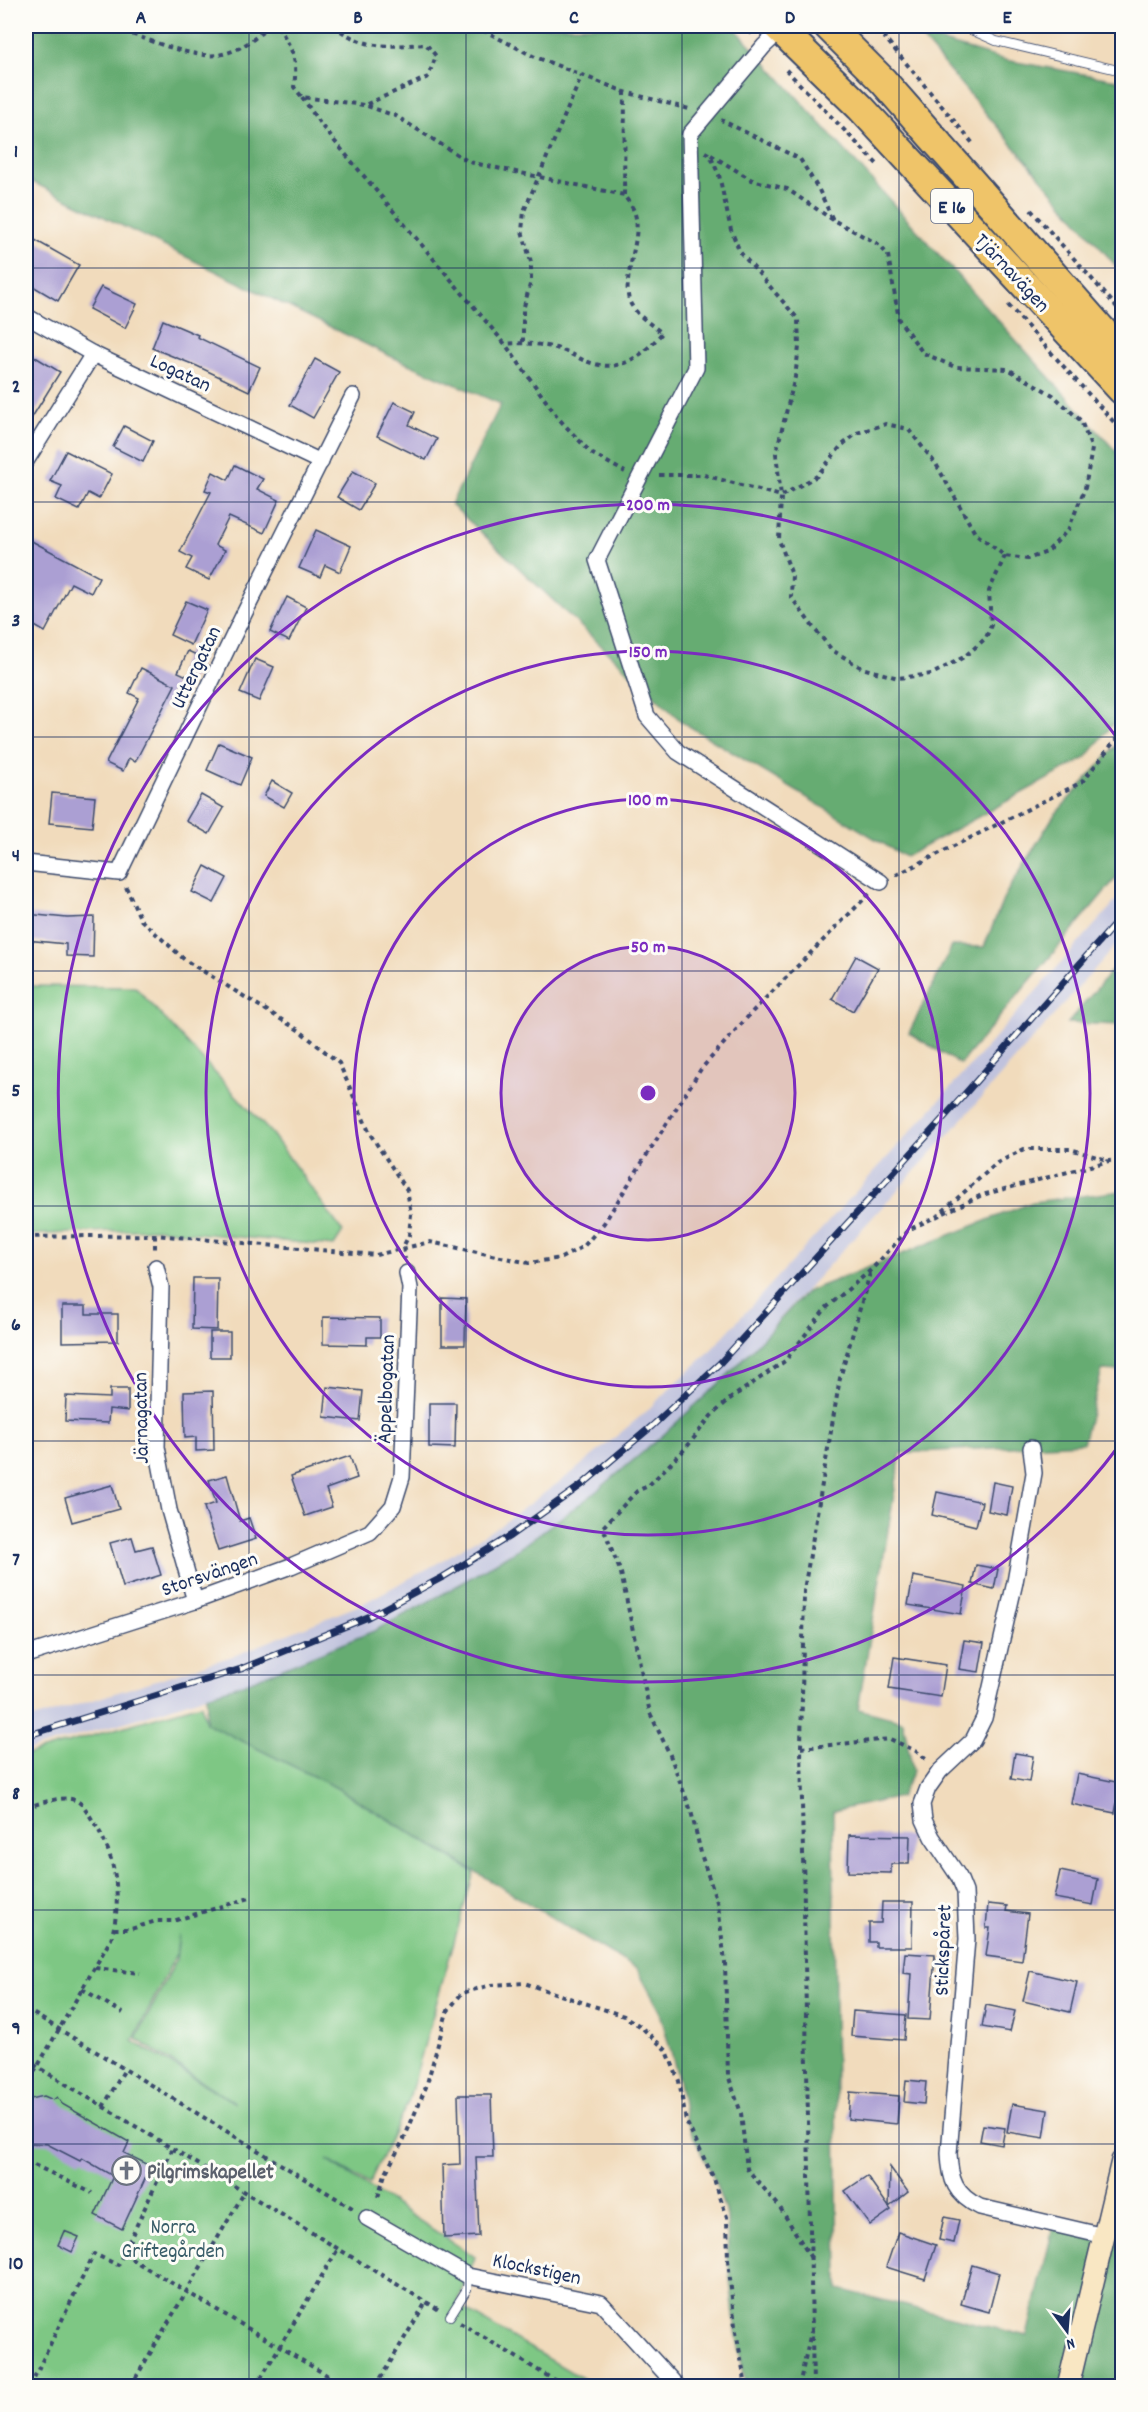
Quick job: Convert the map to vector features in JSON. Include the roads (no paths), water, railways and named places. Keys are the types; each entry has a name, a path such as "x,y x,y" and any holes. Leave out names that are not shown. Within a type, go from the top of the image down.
{"highway":[{"name":"Tjärnavägen","path":"833,27 884,81 1122,353"},
{"name":"Tjärnavägen","path":"774,34 861,107 1122,390"}],"street":[{"path":"774,34 690,134 696,368 597,560 647,716 678,752 881,882"},
{"name":"Logatan","path":"26,316 93,354 321,462"},
{"path":"26,461 93,354"},
{"name":"Uttergatan","path":"26,863 119,873 243,616 353,396"},
{"name":"Järnagatan","path":"156,1267 161,1287 157,1447 169,1510 195,1601"},
{"name":"Äppelbogatan","path":"393,1506 402,1477 410,1288 407,1273"},
{"name":"Stickspåret","path":"1031,1448 1034,1473 1012,1593 984,1718 973,1740 940,1771 928,1788 922,1804 924,1820 932,1837 959,1877 965,1892 967,1910 967,1939 949,2153 950,2171 956,2188 967,2200 980,2207 1104,2236"},
{"name":"Storsvängen","path":"26,1655 195,1601 291,1566 370,1532 393,1506"},
{"path":"1068,2386 1122,2161"},
{"name":"Klockstigen","path":"367,2218 468,2276 601,2303 677,2386"}],"lane":[{"path":"962,26 996,41 1122,71"},
{"path":"450,2316 468,2289 468,2276"}],"railway":[{"path":"26,1736 241,1669 368,1617 443,1577 510,1536 583,1484 652,1426 720,1363 948,1113 1122,916"}],"place":[{"name":"Pilgrimskapellet","path":"126,2171"}],"park label":[{"name":"Norra Griftegården","path":"173,2238"}]}
